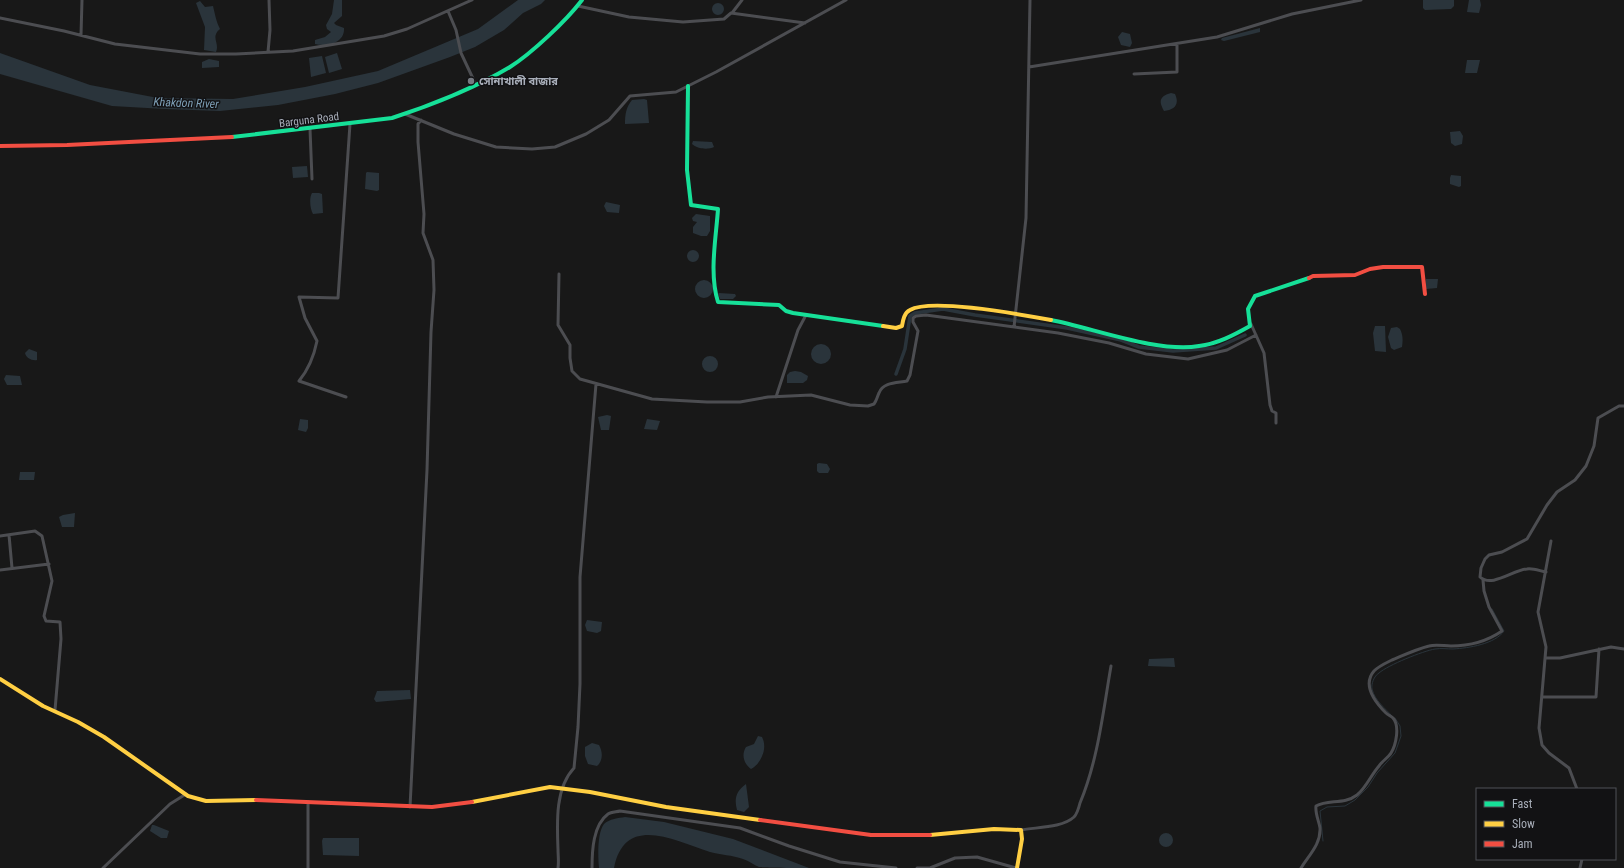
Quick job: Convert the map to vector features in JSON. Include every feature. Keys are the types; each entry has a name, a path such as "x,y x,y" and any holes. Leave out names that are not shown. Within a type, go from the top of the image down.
{"street":[{"path":"81,35 82,0"},
{"path":"268,52 270,30 269,0"},
{"path":"0,18 81,35 115,44 200,54 268,52 293,51 384,36 407,29 472,0"},
{"name":"Barguna Road","path":"0,146 68,145 226,138 350,124 405,114 476,85 511,66 535,47 578,6 582,0"},
{"path":"578,6 629,17 683,22 724,19 732,13 742,0"},
{"path":"405,114 454,134 496,147 532,149 555,147 586,134 609,120 630,96 676,92 846,0"},
{"path":"1014,327 1026,218 1030,0"},
{"path":"1029,67 1217,37 1292,14 1361,0"},
{"path":"448,11 457,35 461,53 476,85"},
{"path":"732,13 805,23"},
{"path":"1134,74 1177,72 1177,44"},
{"path":"688,86 687,170 691,205 718,209 715,280 716,297 718,302 780,304 786,311 896,328 902,326 904,315 915,307 949,306 1067,323 1142,342 1195,347 1248,328 1251,324"},
{"path":"410,807 427,470 434,290 433,260 423,233 424,214 418,142 418,124 421,120"},
{"path":"346,397 299,382 305,374 317,341 305,318 299,297 338,298 350,124"},
{"path":"310,129 312,180"},
{"path":"1276,423 1276,413 1272,411 1270,405 1264,353 1251,324 1248,309 1255,296 1313,276 1355,275 1370,269 1383,267 1422,267 1425,294"},
{"path":"559,274 558,325 570,345 572,371 580,379 652,398 707,402 740,402 776,397 811,395 850,405 868,406 874,404 878,399 879,392 884,385 907,381 918,331 913,322 913,318 916,316 926,315 980,321 1058,333 1104,342 1154,356 1188,359 1227,350 1256,335"},
{"path":"776,397 798,330 806,315"},
{"path":"558,868 558,822 560,792 574,768 578,726 580,684 580,577 596,384"},
{"path":"1301,868 1318,843 1320,827 1316,813 1316,806 1346,801 1358,794 1391,753 1394,746 1396,738 1395,722 1393,717 1387,714 1376,703 1369,686 1370,677 1380,666 1421,648 1435,645 1454,646 1490,640 1502,631 1489,607 1484,591 1483,580 1480,577 1481,568 1485,559 1490,555 1502,552 1527,539 1547,505 1558,492 1575,480 1586,466 1594,446 1598,418 1619,406 1624,406"},
{"path":"0,536 35,531 42,536 52,582 44,616 46,621 60,622 61,639 55,710"},
{"path":"9,535 12,568"},
{"path":"1551,541 1538,612 1546,647 1539,728 1542,745 1549,753 1569,768 1577,788"},
{"path":"0,570 49,564"},
{"path":"1483,580 1492,582 1500,577 1528,568 1546,572"},
{"path":"1545,658 1560,658 1611,646 1624,649"},
{"path":"1542,697 1596,697 1599,649"},
{"path":"0,678 43,706 55,710 104,737 186,794 206,801 240,800 432,807 476,802 550,787 590,792 666,807 870,835 948,834 997,830 1021,830 1062,824 1075,816 1086,790 1099,736 1107,699 1111,666"},
{"path":"103,868 170,804 186,794"},
{"path":"308,802 308,868"},
{"path":"592,868 596,831 602,820 609,813 620,811 740,828 789,846 840,862 896,868"},
{"path":"917,868 930,868 948,859 976,857 1017,868 1022,839 1021,830"}],"water":[{"path":"334,0 342,0 342,16 334,23 344,28 344,33 342,37 334,43 325,45 315,44 315,40 325,37 331,32 327,29 326,25 332,14"},
{"name":"Khakdon River","path":"518,0 545,0 541,4 523,13 504,30 475,47 450,57 378,83 335,94 278,105 220,111 112,106 0,74 0,53 90,85 158,98 233,99 305,87 378,71 478,29"},
{"path":"1423,0 1454,0 1454,6 1451,9 1425,10 1423,8"},
{"path":"1469,0 1480,0 1481,5 1479,13 1467,12"},
{"path":"200,1 205,7 213,6 220,29 215,37 217,46 216,52 204,50 205,27 196,3"},
{"path":"720,3 723,4 723,14 716,15 713,14 712,7 713,4"},
{"path":"1260,28 1260,32 1224,41 1221,40 1222,38"},
{"path":"1122,32 1130,34 1132,43 1130,47 1121,45 1118,37"},
{"path":"337,53 342,69 329,73 325,57"},
{"path":"322,56 326,73 311,77 309,58"},
{"path":"209,59 219,61 219,67 202,68 202,62"},
{"path":"1467,60 1480,60 1477,73 1465,73"},
{"path":"1171,93 1175,94 1177,101 1176,104 1173,108 1164,111 1161,104 1161,99 1162,97"},
{"path":"632,100 647,100 649,123 625,124 628,105"},
{"path":"1460,131 1463,136 1462,144 1455,146 1451,143 1450,132"},
{"path":"693,141 712,142 714,147 700,148 692,144"},
{"path":"307,166 308,177 293,178 292,167"},
{"path":"367,172 379,173 379,190 365,189"},
{"path":"1451,175 1461,176 1461,186 1459,187 1450,184"},
{"path":"312,193 322,194 323,213 313,214 310,204"},
{"path":"606,202 620,205 619,213 607,212 604,206"},
{"path":"696,214 710,216 710,231 707,236 701,236 693,233 693,227 697,222 693,221 692,218"},
{"path":"691,250 695,250 699,256 695,262 691,262 687,258 687,254"},
{"path":"1426,279 1438,279 1437,288 1426,289"},
{"path":"704,280 710,283 713,289 710,295 704,298 698,295 695,289 698,283"},
{"path":"719,293 735,294 736,296 733,299 720,299"},
{"path":"1375,326 1385,326 1386,352 1375,351 1373,333"},
{"path":"1397,327 1402,333 1403,340 1402,347 1394,350 1391,348 1388,337 1391,328"},
{"path":"817,344 825,344 831,350 831,358 825,364 817,364 811,358 811,350"},
{"path":"29,349 37,352 37,360 31,360 28,358 25,353"},
{"path":"707,356 713,356 718,361 716,370 713,372 707,372 702,367 702,361"},
{"path":"790,372 801,372 808,376 807,380 803,383 787,383 787,375"},
{"path":"6,375 20,376 22,385 7,385 4,379"},
{"path":"607,415 611,416 609,430 601,430 598,417"},
{"path":"300,419 308,420 308,428 306,432 298,430"},
{"path":"647,419 660,421 657,430 644,429"},
{"path":"817,464 827,464 830,469 828,473 819,473 817,471"},
{"path":"20,472 35,472 34,480 19,480"},
{"path":"75,513 74,527 62,527 59,517"},
{"path":"587,620 602,622 601,631 597,633 587,631 585,625"},
{"path":"1174,658 1175,667 1148,666 1149,659"},
{"path":"410,690 411,699 376,702 374,699 377,691"},
{"path":"758,736 762,737 764,741 764,751 758,763 751,769 745,762 744,750 746,747 754,744"},
{"path":"592,743 599,745 601,751 602,756 597,766 588,764 585,756 585,747"},
{"path":"746,784 749,807 744,812 737,810 736,799 740,789"},
{"path":"625,817 664,822 733,839 809,868 759,867 739,858 710,852 682,842 653,835 640,836 629,841 620,851 614,868 599,868 598,845 600,833 604,824 614,819"},
{"path":"152,825 169,831 167,838 161,838 150,831"},
{"path":"1166,833 1171,835 1173,840 1171,845 1166,847 1161,845 1159,840 1161,835"},
{"path":"323,838 359,838 359,856 323,855"}],"waterway":[{"path":"896,374 905,349 910,316 915,313 943,309 1067,328 1121,340 1139,347 1173,351 1216,348 1245,335"},
{"path":"1392,716 1378,701 1373,693 1372,685 1377,674 1398,662 1430,650 1466,648 1494,639 1504,631 1492,609"},
{"path":"1323,841 1320,811 1327,807 1345,806 1355,800 1368,787 1377,773 1395,753 1401,736 1400,726 1395,718"}],"traffic: fast":[{"path":"232,137 392,118 437,102 483,82 519,61 548,36 582,0"},
{"path":"688,86 687,170 691,205 718,209 714,268 715,291 718,302 779,305 786,311 793,313 883,326"},
{"path":"1051,320 1145,343 1182,347 1206,345 1225,339 1250,326 1248,309 1255,296 1309,278"}],"traffic: slow":[{"path":"883,326 896,328 902,326 903,319 908,311 921,307 937,306 978,309 1051,320"},
{"path":"0,679 43,706 78,722 104,737 188,796 206,801 256,800"},
{"path":"472,802 550,787 590,792 666,807 760,820"},
{"path":"930,835 994,829 1021,830 1022,839 1017,868"}],"traffic: jam":[{"path":"0,146 67,145 232,137"},
{"path":"1309,278 1313,276 1355,275 1370,269 1383,267 1422,267 1425,294"},
{"path":"256,800 432,807 472,802"},
{"path":"760,820 871,835 930,835"}],"place":[{"name":"সোনাখালী বাজার","path":"471,81"}]}
